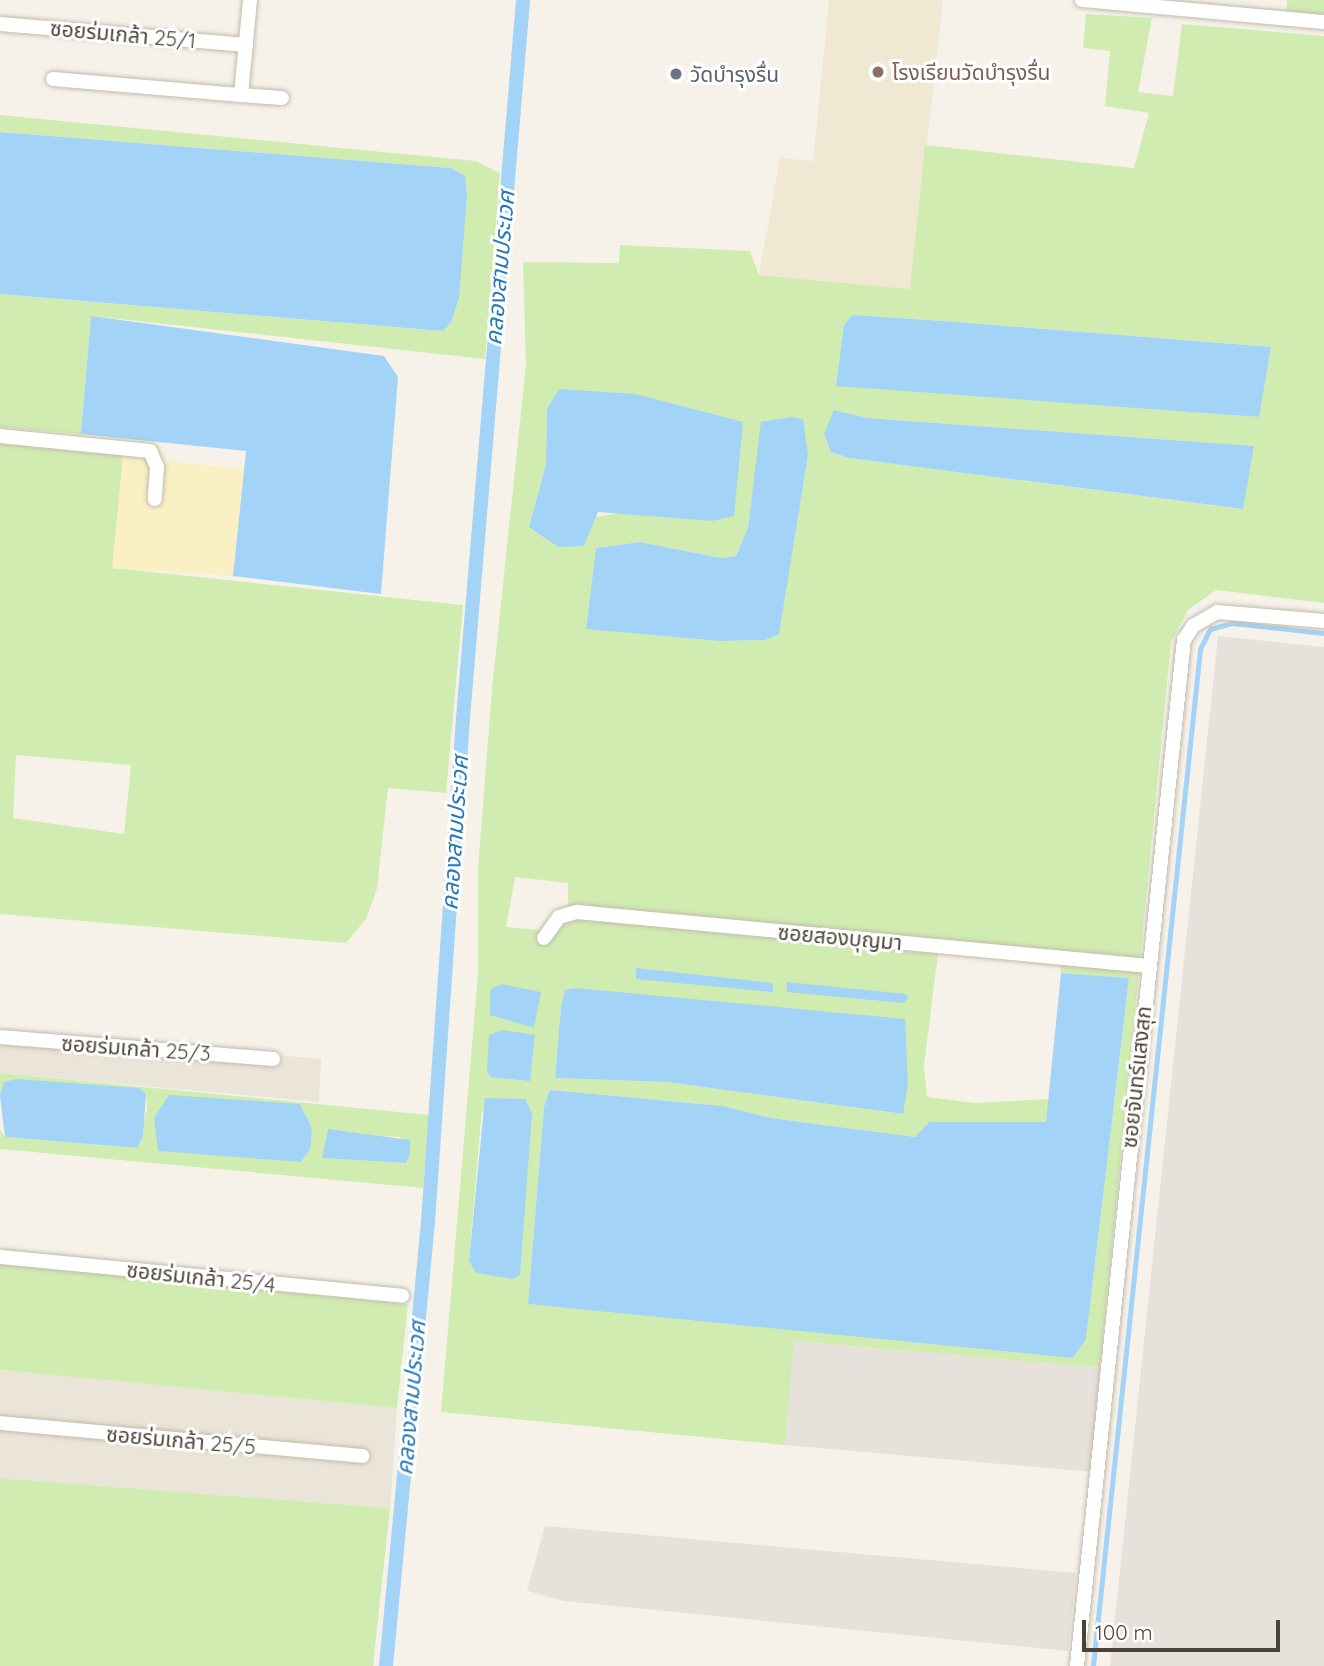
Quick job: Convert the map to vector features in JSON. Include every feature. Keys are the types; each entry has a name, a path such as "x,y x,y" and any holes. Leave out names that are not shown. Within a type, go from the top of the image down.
{"street":[{"path":"242,94 250,0"},
{"path":"1082,0 1324,22"},
{"name":"ซอยร่มเกล้า 25/1","path":"0,24 246,45"},
{"path":"53,79 282,98"},
{"path":"0,436 150,451 158,467 155,499"},
{"name":"ซอยจันทร์แสงสุก","path":"1077,1666 1184,640 1193,626 1217,612 1324,621"},
{"name":"ซอยสองบุญมา","path":"544,938 559,917 577,912 1148,966"},
{"name":"ซอยร่มเกล้า 25/3","path":"0,1037 273,1059"},
{"name":"ซอยร่มเกล้า 25/4","path":"0,1257 402,1296"},
{"name":"ซอยร่มเกล้า 25/5","path":"0,1423 362,1457"}],"shaded area":[{"name":"โรงเรียนวัดบำรุงรื่น","path":"829,0 943,0 911,289 759,275 780,158 813,161"},
{"path":"1218,636 1324,647 1324,1666 1110,1666"},
{"path":"0,1032 321,1059 319,1102 0,1073"},
{"path":"793,1341 1100,1368 1093,1472 785,1445"},
{"path":"0,1370 397,1408 390,1508 0,1478"},
{"path":"545,1526 1076,1573 1068,1651 564,1601 527,1591"}],"green space":[{"path":"1287,0 1324,0 1324,18 1286,15"},
{"path":"1086,14 1152,18 1138,92 1173,96 1182,24 1324,36 1324,603 1216,590 1188,610 1171,642 1100,1368 794,1341 785,1445 441,1412 478,974 478,869 492,689 526,365 523,262 619,263 620,245 750,251 759,275 910,289 925,145 1134,168 1149,113 1105,106 1110,51 1083,48","holes":["852,315 1271,347 1258,417 837,385 844,325","635,394 732,422 620,513 529,527 546,464 547,409","834,410 867,418 1253,446 1242,509 849,458 831,452","808,455 778,634 765,640 720,641 586,628 596,548 640,542 721,558 736,556 748,528 753,488","515,877 568,883 568,904 541,930 506,927","938,953 1060,962 1061,973 1129,978 1086,1338 528,1304 544,1107 550,1090 723,1106 771,1118 915,1137 929,1122 1046,1122 1050,1099 975,1103 927,1097 924,1066","576,988 908,1084 902,1114 667,1082 555,1078 561,1006 565,990","482,1109 523,1222 520,1275 476,1273 469,1260"]},
{"path":"0,115 476,161 500,173 485,359 91,316 81,434 0,427 0,294 443,331 451,168 0,132"},
{"path":"0,444 123,456 113,568 463,605 446,793 388,788 377,889 366,919 346,943 0,914","holes":["16,755 131,765 124,834 13,818"]},
{"path":"0,1073 429,1115 423,1188 0,1149 0,1130 5,1137 137,1148 147,1109 146,1094 0,1099","holes":["355,1135 400,1137 406,1163 322,1158"]},
{"path":"0,1264 408,1304 397,1408 0,1370"},
{"path":"0,1478 390,1508 373,1666 0,1666"}],"sand":[{"path":"123,456 244,469 233,576 112,568"}],"water":[{"path":"0,132 451,168 465,176 467,195 459,298 451,322 443,331 0,294"},
{"path":"852,315 1271,347 1259,417 836,386 844,325"},
{"path":"91,316 384,356 398,377 381,594 233,576 246,451 81,434"},
{"path":"559,389 635,394 743,422 734,516 712,521 598,512 584,546 558,547 529,527 546,464 547,409"},
{"path":"834,410 867,418 1254,446 1243,509 849,458 831,452 824,434"},
{"path":"792,417 803,419 808,455 779,634 765,640 720,641 586,629 596,548 640,542 721,558 736,556 748,528 761,422"},
{"path":"636,968 773,983 773,992 636,979"},
{"path":"1061,973 1129,978 1086,1339 1073,1358 528,1304 544,1107 550,1090 723,1106 771,1118 915,1137 929,1122 1046,1122"},
{"path":"786,982 906,994 908,998 904,1003 787,992"},
{"path":"502,984 541,992 534,1028 490,1015 490,990"},
{"path":"576,988 905,1019 908,1084 903,1114 667,1082 555,1078 561,1006 565,990"},
{"path":"503,1030 535,1035 530,1081 491,1077 487,1072 489,1035"},
{"path":"16,1079 139,1088 146,1094 143,1136 137,1148 5,1137 0,1095 4,1082"},
{"path":"169,1095 300,1104 312,1129 310,1149 301,1162 158,1151 154,1118"},
{"path":"485,1098 525,1099 532,1113 520,1275 513,1279 476,1273 469,1261"},
{"path":"328,1129 410,1140 410,1154 406,1163 322,1158"}],"waterway":[{"name":"คลองสามประเวศ","path":"386,1666 428,1222 463,718 523,0"},
{"path":"1093,1666 1200,649 1210,629 1232,623 1324,633"}],"place":[{"name":"โรงเรียนวัดบำรุงรื่น","path":"878,72"},
{"name":"วัดบำรุงรื่น","path":"676,74"}]}
